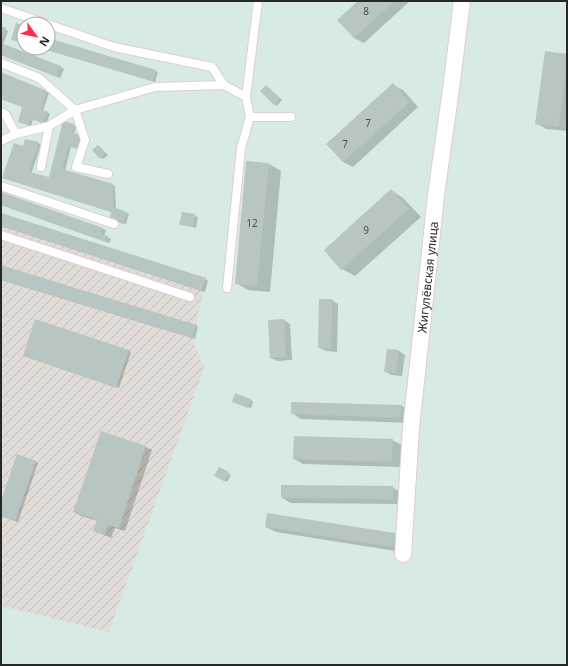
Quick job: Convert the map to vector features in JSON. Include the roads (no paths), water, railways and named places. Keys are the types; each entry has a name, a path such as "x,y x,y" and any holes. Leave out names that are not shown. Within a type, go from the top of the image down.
{"street":[{"name":"Жигулёвская улица","path":"403,554 411,428 436,195 462,1"}],"lane":[{"path":"227,288 241,148 250,117 246,97 258,1"},
{"path":"1,8 114,47 212,67 224,85 246,97"},
{"path":"1,63 39,78 75,110 85,140 76,167 108,174"},
{"path":"1,141 16,134 49,126 75,110 155,87 224,85"},
{"path":"1,112 5,114 16,134"},
{"path":"250,117 291,117"},
{"path":"41,167 49,126"},
{"path":"1,186 114,224"},
{"path":"1,235 190,297"}]}
